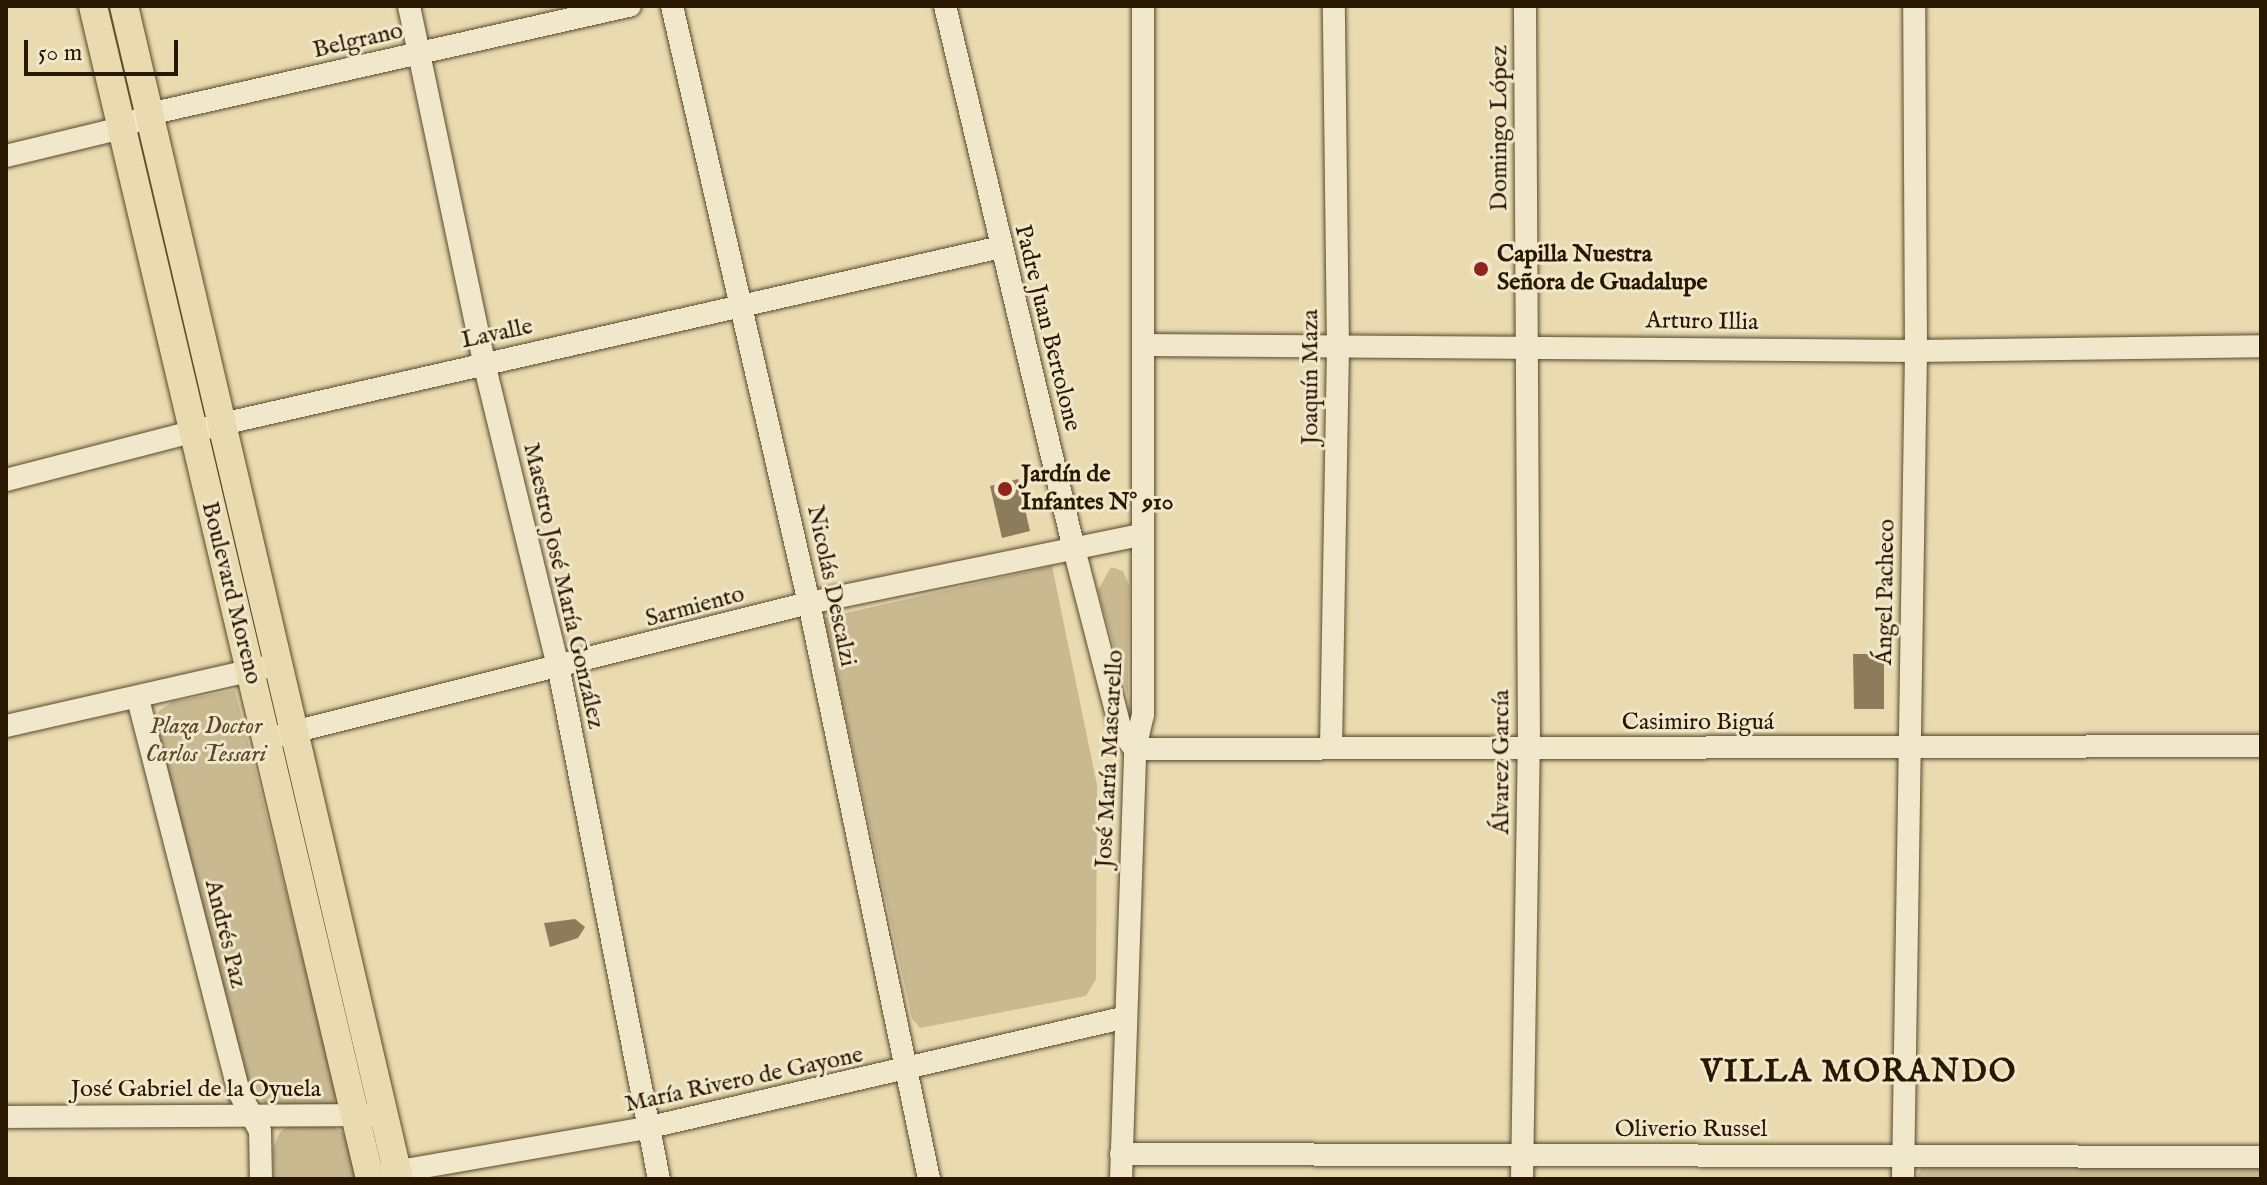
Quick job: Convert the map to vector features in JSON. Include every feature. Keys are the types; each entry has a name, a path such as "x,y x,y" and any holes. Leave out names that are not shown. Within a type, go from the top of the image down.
{"main road":[{"name":"Boulevard Moreno","path":"93,6 192,433 263,667 293,731 386,1111 384,1176"},
{"name":"Boulevard Moreno","path":"124,6 222,424 263,667 265,739 356,1115 384,1176"}],"street":[{"name":"Maestro José María González","path":"409,6 484,363 559,670 646,1128 659,1179"},
{"name":"Belgrano","path":"6,156 122,128 149,114 630,6"},
{"name":"Nicolás Descalzi","path":"672,6 809,603 902,1072 929,1179"},
{"name":"Padre Juan Bertolone","path":"945,6 1073,545 1121,730 1135,749"},
{"name":"José María Mascarello","path":"1121,1179 1135,749 1143,715 1140,535 1143,6"},
{"name":"Joaquín Maza","path":"1331,748 1338,349 1334,6"},
{"name":"Domingo López","path":"1525,6 1526,345"},
{"name":"Ángel Pacheco","path":"1903,1168 1916,351 1914,6"},
{"name":"Lavalle","path":"6,480 222,424 1001,247"},
{"name":"Arturo Illia","path":"1143,345 1338,349 1526,345 1916,351 2261,346"},
{"name":"Álvarez García","path":"1522,1179 1529,750 1526,345"},
{"name":"Sarmiento","path":"265,739 559,670 809,603 1073,545 1140,535"},
{"path":"6,726 138,699 263,667"},
{"name":"Andrés Paz","path":"138,699 239,1092 255,1115 261,1179"},
{"name":"Casimiro Biguá","path":"1135,749 2261,746"},
{"name":"María Rivero de Gayone","path":"384,1176 646,1128 902,1072 1125,1017"},
{"name":"José Gabriel de la Oyuela","path":"6,1117 356,1115 386,1111"},
{"name":"Oliverio Russel","path":"1121,1154 1523,1155 1903,1168 2261,1157"}],"green space":[{"path":"1052,566 1097,785 1096,979 1086,996 920,1028 912,1019 824,618"},
{"path":"1111,567 1123,571 1129,585 1128,696 1098,590"},
{"name":"Plaza Doctor Carlos Tessari","path":"235,690 337,1095 332,1105 268,1105 247,1088 156,725 159,711 172,702"},
{"path":"293,1123 332,1125 344,1134 357,1179 274,1179 273,1148 280,1132"},
{"path":"2261,1161 2261,1179 1916,1179 1923,1164"}],"building":[{"name":"Jardín de Infantes N° 910","path":"1018,479 1030,531 1002,538 990,486"},
{"path":"1853,654 1884,654 1884,709 1854,709"},
{"path":"575,919 585,927 578,938 550,947 544,923"}],"place":[{"name":"Capilla Nuestra Señora de Guadalupe","path":"1481,269"},
{"name":"Jardín de Infantes N° 910","path":"1005,489"}],"district":[{"name":"VILLA MORANDO","path":"1859,1073"}]}
